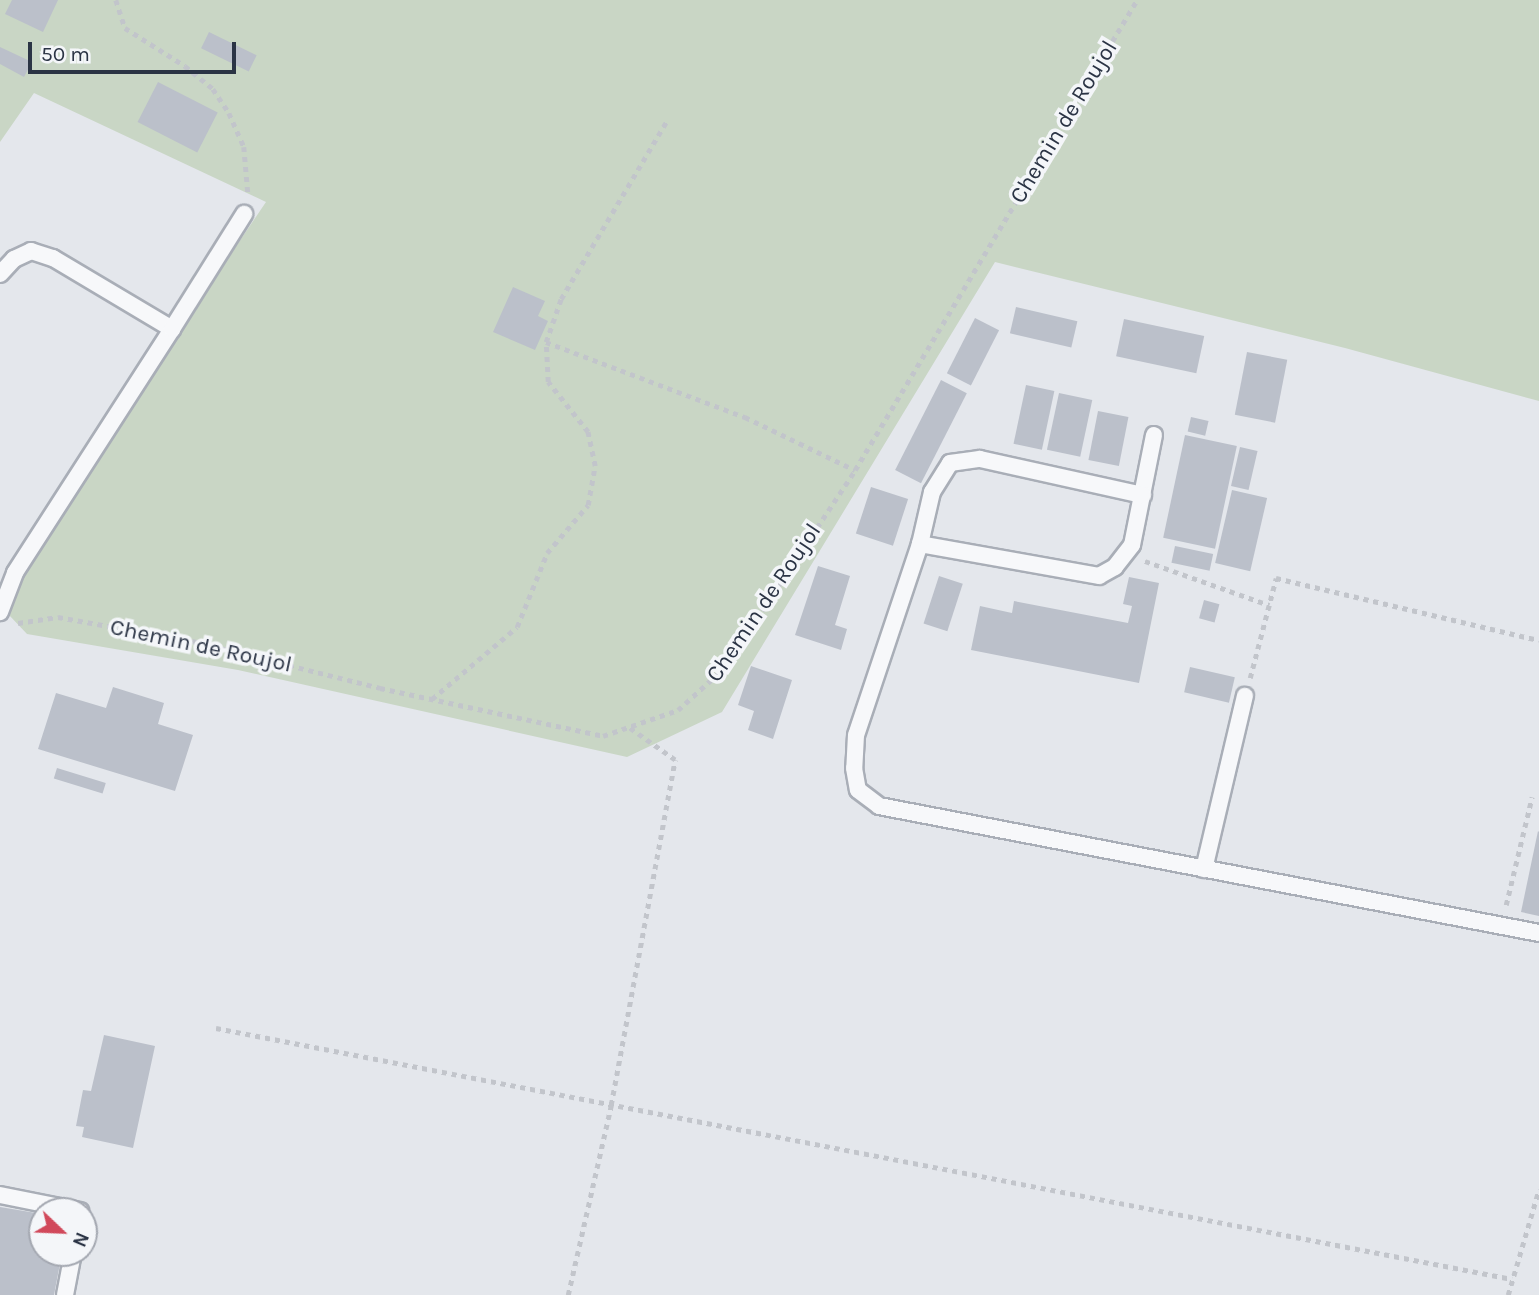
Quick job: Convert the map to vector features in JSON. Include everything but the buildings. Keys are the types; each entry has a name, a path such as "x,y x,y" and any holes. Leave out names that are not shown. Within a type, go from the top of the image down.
{"lane":[{"path":"0,612 15,573 244,214"},
{"path":"0,274 14,259 31,251 53,258 172,329"},
{"path":"920,544 1099,576 1115,567 1132,545 1154,435"},
{"path":"1143,495 980,459 950,463 932,492 920,544 856,735 853,768 858,790 879,806 1539,933"},
{"path":"1204,869 1245,696"},
{"path":"0,1195 28,1201"},
{"path":"65,1295 70,1267"}],"path":[{"path":"116,0 125,28 186,66 213,89 229,113 244,147 248,203 244,214"},
{"name":"Chemin de Roujol","path":"12,624 58,617 138,631 603,736 678,710 705,690 855,470 1137,0"},
{"path":"432,699 517,627 547,552 588,505 595,466 588,432 548,382 546,342 561,299 668,119"},
{"path":"546,342 745,417 855,470"},
{"path":"1125,554 1269,605"},
{"path":"1245,696 1276,578 1539,640"},
{"path":"568,1295 611,1105 675,760 628,727"},
{"path":"1501,926 1532,797"},
{"path":"216,1028 1513,1279"},
{"path":"1508,1295 1539,1189"}],"green space":[{"path":"0,0 1539,0 1539,401 1345,348 995,262 722,712 627,757 238,670 27,634 9,615 6,598 15,573 266,202 34,93 0,142"}]}
